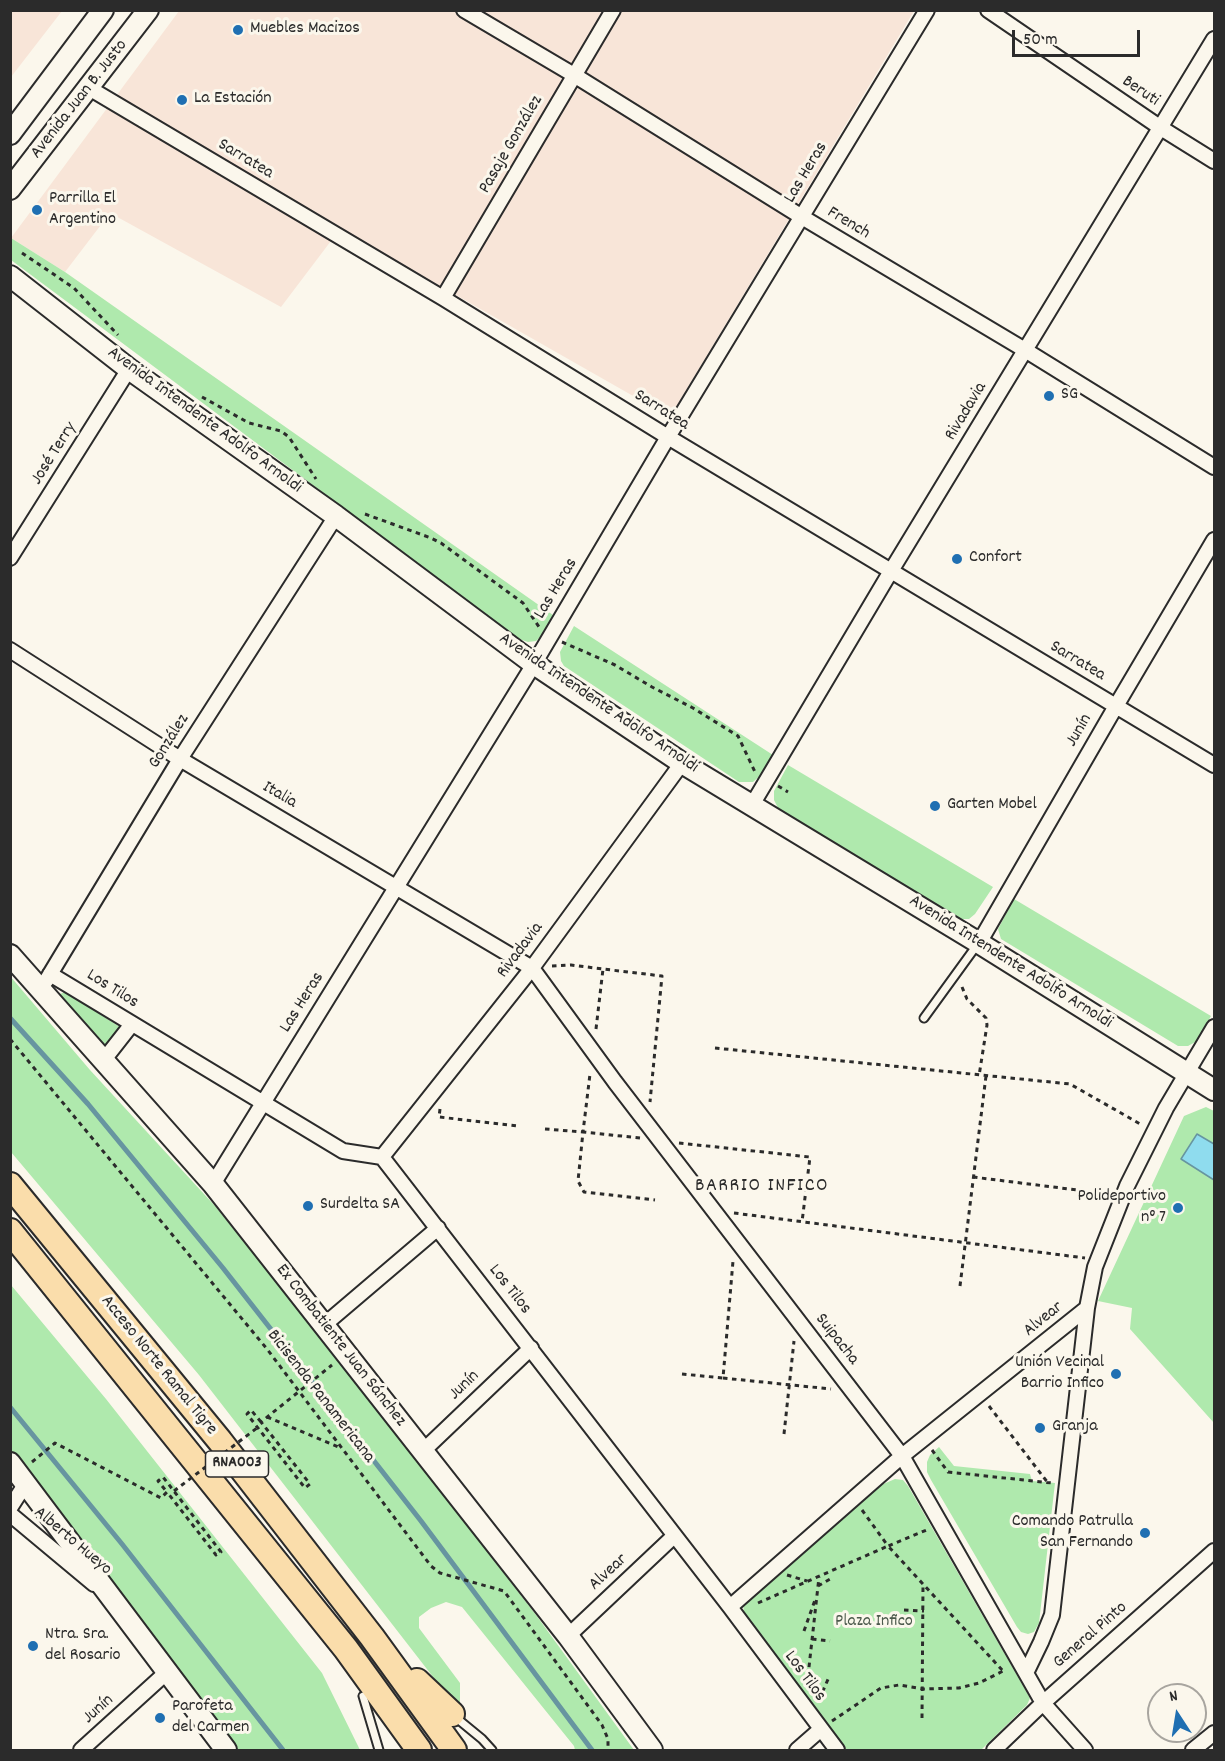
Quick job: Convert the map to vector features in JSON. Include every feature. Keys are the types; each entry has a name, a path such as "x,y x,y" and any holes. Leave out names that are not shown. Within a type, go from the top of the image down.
{"highway":[{"name":"Acceso Norte Ramal Tigre","path":"10,1185 220,1441 372,1637 454,1750"},
{"name":"Acceso Norte Ramal Tigre","path":"10,1231 346,1649 419,1750"},
{"path":"212,1482 363,1696"},
{"path":"372,1637 452,1714"}],"main road":[{"name":"Avenida Juan B. Justo","path":"10,134 103,10"},
{"name":"Avenida Juan B. Justo","path":"10,189 148,10"},
{"name":"Avenida Intendente Adolfo Arnoldi","path":"10,276 129,369 336,516 534,663 682,763 979,943 1215,1090"},
{"name":"Ex Combatiente Juan Sánchez","path":"10,955 45,982 103,1061 213,1184 568,1636 652,1750"},
{"path":"10,1463 226,1750"}],"street":[{"name":"French","path":"464,10 1215,467"},
{"name":"Pasaje González","path":"443,298 614,10"},
{"name":"Las Heras","path":"213,1184 534,663 927,10"},
{"name":"Beruti","path":"988,10 1161,128 1215,161"},
{"name":"Rivadavia","path":"752,805 891,571 1215,39"},
{"name":"Sarratea","path":"89,88 443,298 668,437 1215,765"},
{"name":"José Terry","path":"10,558 129,369"},
{"name":"González","path":"45,982 180,759 336,516"},
{"name":"Junín","path":"979,943 1215,540"},
{"name":"Italia","path":"10,650 180,759 532,968"},
{"name":"Rivadavia","path":"382,1157 532,968 682,763"},
{"name":"Suipacha","path":"532,968 647,1125 902,1456 1043,1703 1085,1750"},
{"name":"Los Tilos","path":"45,982 132,1024 262,1104 344,1151 382,1157 730,1607 837,1750"},
{"path":"103,1061 132,1024"},
{"name":"Alvear","path":"730,1607 902,1456 1087,1308 1098,1260 1123,1196 1154,1132 1215,1027"},
{"path":"324,1325 438,1228"},
{"path":"1026,1673 1052,1615 1087,1308"},
{"name":"Junín","path":"423,1451 531,1348"},
{"path":"10,1508 26,1483"},
{"name":"Alberto Hueyo","path":"10,1514 110,1598"},
{"name":"Alvear","path":"568,1636 674,1536"},
{"name":"General Pinto","path":"994,1750 1043,1703 1215,1551"},
{"name":"Junín","path":"81,1750 167,1672"},
{"path":"797,1750 821,1729"},
{"path":"1193,1750 1215,1733"}],"lane":[{"path":"924,1018 979,943"},
{"path":"363,1696 379,1750"},
{"path":"452,1714 492,1750"}],"path":[{"path":"22,253 74,288 120,338"},
{"path":"201,396 249,423 281,431 289,437 318,483"},
{"path":"358,511 431,537 523,603 540,628 550,635 615,665 738,736 755,773 788,792"},
{"path":"966,959 961,985 963,992 973,1007 986,1018 987,1024 979,1076"},
{"path":"532,968 571,965 662,976 647,1125"},
{"path":"545,1129 584,1132 603,969"},
{"name":"Bicisenda Panamericana","path":"10,1039 267,1349 431,1566 440,1573 504,1591 602,1725 608,1739 608,1750"},
{"path":"715,1048 1070,1084 1154,1132"},
{"path":"960,1286 986,1076"},
{"path":"443,1080 439,1117 518,1126"},
{"path":"974,1178 1123,1196"},
{"path":"714,1211 1098,1260"},
{"path":"723,1378 735,1238"},
{"path":"784,1434 797,1319"},
{"path":"682,1374 852,1391"},
{"path":"261,1422 319,1375"},
{"path":"980,1394 1048,1483"},
{"path":"251,1410 310,1484 305,1488 257,1428 247,1414 251,1410"},
{"path":"267,1416 343,1449"},
{"path":"174,1491 257,1428"},
{"path":"924,1439 948,1472 1067,1485"},
{"path":"40,1455 55,1443 161,1498 167,1492"},
{"path":"163,1477 221,1552 216,1555 167,1492 158,1481 163,1477"},
{"path":"821,1729 881,1688 899,1685 945,1690 969,1686 1003,1671 888,1546 854,1498"},
{"path":"730,1607 751,1606 941,1524"},
{"path":"808,1712 812,1639 819,1577"},
{"path":"818,1586 832,1578"},
{"path":"922,1718 923,1585"},
{"path":"804,1631 818,1592"},
{"path":"904,1610 924,1611"},
{"path":"812,1639 830,1641"},
{"path":"808,1712 830,1677"}],"shaded area":[{"path":"10,11 62,11 11,77"},
{"path":"179,11 914,11 670,417 340,229 281,307 110,213 65,272 11,238"}],"green space":[{"path":"11,238 65,272 553,615 543,634 536,641 528,642 519,639 11,260"},
{"path":"574,626 773,755 762,774 753,782 739,782 564,666 560,652"},
{"path":"788,765 993,887 975,914 969,919 955,919 778,808 774,800 774,791"},
{"path":"1014,899 1211,1016 1197,1041 1188,1046 1178,1046 1001,939 998,929"},
{"path":"10,976 90,1070 215,1206 371,1400 536,1615 634,1750 575,1750 462,1607 446,1602 431,1608 419,1617 419,1628 460,1683 460,1705 454,1704 199,1375 11,1152"},
{"path":"65,992 123,1029 106,1049 60,999 60,994"},
{"name":"Polideportivo n° 7","path":"1206,1107 1214,1111 1214,1423 1130,1329 1132,1308 1098,1301 1184,1116"},
{"path":"11,1285 106,1399 322,1673 360,1750 236,1750 11,1453"},
{"path":"939,1447 954,1466 1030,1474 1032,1481 1055,1483 1039,1623 1034,1632 1028,1634 1021,1632 1017,1627 931,1480 927,1472 927,1462 930,1455"},
{"name":"Plaza Infico","path":"895,1479 903,1480 908,1486 1030,1698 1027,1705 981,1750 847,1750 744,1614 743,1602 749,1596 881,1485"}],"water":[{"path":"1197,1134 1214,1144 1214,1180 1181,1159"}],"waterway":[{"path":"10,1018 88,1104 223,1268 421,1521 592,1750"},
{"path":"10,1407 122,1544 283,1750"}],"place":[{"name":"Muebles Macizos","path":"238,30"},
{"name":"La Estación","path":"182,100"},
{"name":"Parrilla El Argentino","path":"37,210"},
{"name":"SG","path":"1049,396"},
{"name":"Confort","path":"957,559"},
{"name":"Garten Mobel","path":"935,806"},
{"name":"Surdelta SA","path":"308,1206"},
{"name":"Polideportivo n° 7","path":"1178,1208"},
{"name":"Unión Vecinal Barrio Infico","path":"1116,1374"},
{"name":"Granja","path":"1040,1428"},
{"name":"Comando Patrulla San Fernando","path":"1145,1533"},
{"name":"Ntra. Sra. del Rosario","path":"33,1646"},
{"name":"Parofeta del Carmen","path":"160,1718"}],"district":[{"name":"BARRIO INFICO","path":"762,1187"}]}
